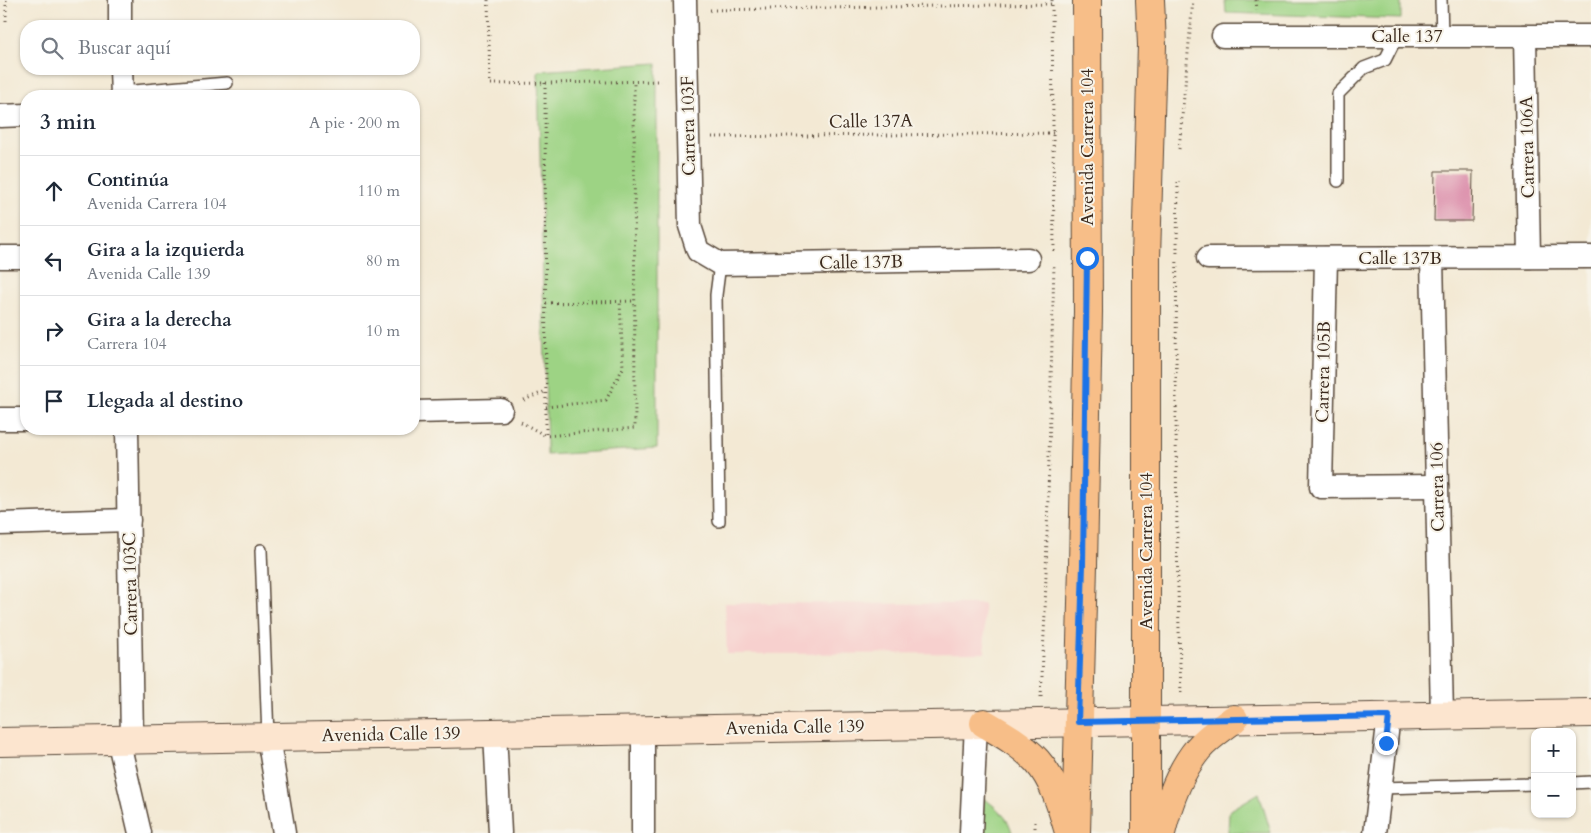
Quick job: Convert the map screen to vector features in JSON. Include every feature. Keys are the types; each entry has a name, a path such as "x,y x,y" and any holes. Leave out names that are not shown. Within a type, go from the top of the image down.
{"main road":[{"name":"Avenida Carrera 104","path":"1076,833 1088,312 1086,0"},
{"name":"Avenida Carrera 104","path":"1146,833 1146,258 1152,45 1150,0"},
{"name":"Avenida Calle 139","path":"0,742 1591,713"},
{"path":"1160,833 1184,767 1199,748 1234,719"},
{"path":"980,723 1013,740 1038,762 1053,786 1069,833"}],"street":[{"path":"120,0 120,20"},
{"name":"Carrera 103F","path":"685,5 690,226 698,251 720,264"},
{"name":"Calle 137","path":"1223,36 1591,36"},
{"name":"Carrera 106A","path":"1525,36 1529,257"},
{"path":"121,75 122,90"},
{"path":"0,116 20,115"},
{"path":"0,257 20,257"},
{"name":"Calle 137B","path":"1208,258 1591,257"},
{"name":"Carrera 105B","path":"1326,258 1320,486 1437,486"},
{"name":"Carrera 106","path":"1432,258 1442,716"},
{"name":"Calle 137B","path":"720,264 1028,259"},
{"path":"420,412 501,410"},
{"path":"0,419 20,419"},
{"name":"Carrera 103C","path":"127,435 129,520 125,739 140,833"},
{"path":"0,524 129,520"},
{"path":"1375,833 1389,716"},
{"path":"971,833 980,723"},
{"path":"643,730 643,833"},
{"path":"495,732 500,833"},
{"path":"268,737 284,833"}],"lane":[{"path":"1441,0 1442,36"},
{"path":"1338,181 1338,94 1364,68 1385,60 1397,36"},
{"path":"160,90 227,83"},
{"path":"719,521 716,295 720,264"},
{"path":"261,550 268,737"},
{"path":"1576,783 1591,782"},
{"path":"1380,788 1531,784"}],"path":[{"path":"6,0 6,21"},
{"path":"488,0 490,84 687,81"},
{"path":"1179,151 1193,0"},
{"path":"685,5 1052,2 1054,283 1045,613"},
{"path":"545,83 546,436 635,428 634,81"},
{"name":"Calle 137A","path":"688,137 1054,132"},
{"path":"1178,180 1178,620"},
{"path":"546,407 606,400 624,368 620,301"},
{"path":"546,302 634,301"}],"shaded area":[{"path":"725,603 984,604 985,653 727,654"}],"green space":[{"path":"1225,0 1401,0 1401,19 1226,13"},
{"path":"657,63 657,448 547,455 538,71"},
{"path":"1259,793 1271,833 1228,833 1229,811"},
{"path":"984,798 1005,818 1012,833 982,833"}],"building":[{"path":"1435,171 1473,171 1472,221 1434,221"}],"route":[{"path":"1087,258 1088,312 1078,722 1389,716 1386,743"}]}
